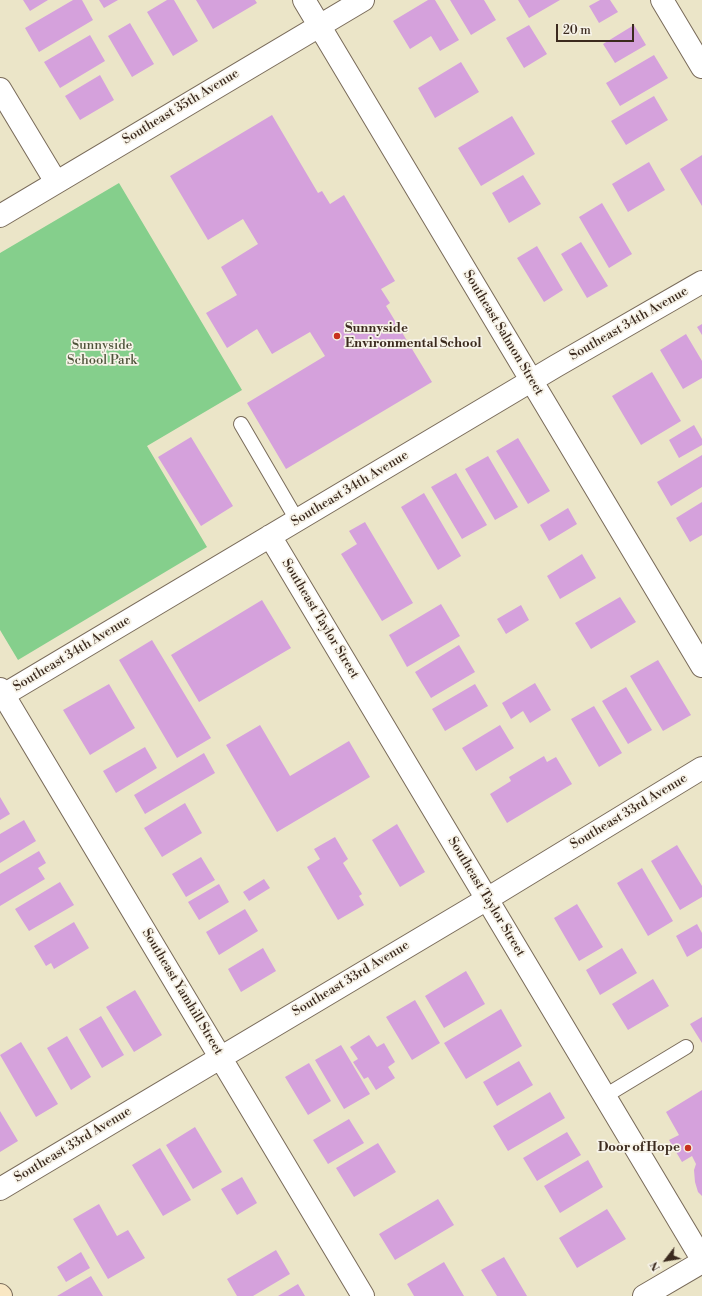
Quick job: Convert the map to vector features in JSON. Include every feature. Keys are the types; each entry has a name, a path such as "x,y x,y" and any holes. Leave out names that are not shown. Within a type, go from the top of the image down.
{"street":[{"name":"Southeast Salmon Street","path":"304,0 702,666"},
{"name":"Southeast 35th Avenue","path":"0,216 363,0"},
{"path":"662,0 702,67"},
{"path":"0,89 56,182"},
{"name":"Southeast 34th Avenue","path":"1,694 702,282"},
{"name":"Southeast Taylor Street","path":"270,536 702,1260"},
{"name":"Southeast Yamhill Street","path":"1,694 363,1296"},
{"name":"Southeast 33rd Avenue","path":"0,1189 487,899 702,768"},
{"path":"644,1296 702,1260"}],"lane":[{"path":"241,424 297,520"},
{"path":"605,1096 686,1047"}],"green space":[{"name":"Sunnyside School Park","path":"119,183 242,390 147,446 207,547 18,660 0,630 0,253"}],"building":[{"path":"23,0 48,0 30,11"},
{"path":"73,0 82,0 93,20 39,52 25,28"},
{"path":"99,0 118,0 104,8"},
{"path":"167,0 174,0 198,41 173,56 147,12"},
{"path":"196,0 255,0 257,3 213,29"},
{"path":"428,0 435,0 459,40 440,51 431,36 410,49 393,21"},
{"path":"450,0 484,0 496,20 471,35"},
{"path":"518,0 560,0 529,18"},
{"path":"600,0 610,0 618,12 599,23 589,6"},
{"path":"130,23 154,64 132,77 108,36"},
{"path":"529,25 547,54 524,68 506,38"},
{"path":"634,25 646,45 615,63 603,44"},
{"path":"90,35 105,61 60,88 44,62"},
{"path":"654,55 668,78 620,106 606,83"},
{"path":"461,62 479,92 435,118 418,88"},
{"path":"100,75 114,100 80,120 65,96"},
{"path":"654,96 668,120 626,145 611,121"},
{"path":"272,115 318,193 322,191 330,204 344,195 395,281 381,289 390,303 386,306 432,382 286,469 247,403 325,356 310,332 272,354 257,329 227,348 206,313 237,295 221,267 258,244 243,219 208,240 170,176"},
{"path":"512,116 535,154 481,186 458,148"},
{"path":"702,155 702,206 680,169"},
{"path":"649,162 665,190 628,212 612,184"},
{"path":"523,175 541,204 509,223 492,193"},
{"path":"602,203 632,254 609,268 579,217"},
{"path":"581,242 608,286 587,298 561,254"},
{"path":"537,246 563,290 544,302 517,258"},
{"path":"702,324 702,335 697,327"},
{"path":"686,334 702,361 702,378 683,389 660,350"},
{"path":"652,372 681,421 641,445 612,396"},
{"path":"694,425 702,439 702,445 679,458 669,440"},
{"path":"191,437 233,506 201,526 158,457"},
{"path":"518,438 550,491 528,504 496,451"},
{"path":"702,455 702,487 671,506 657,482"},
{"path":"488,456 518,507 495,520 465,469"},
{"path":"456,473 487,525 462,539 431,487"},
{"path":"424,493 461,556 438,570 401,507"},
{"path":"702,502 702,535 690,542 676,518"},
{"path":"568,508 577,524 549,541 540,525"},
{"path":"365,522 413,603 382,621 341,554 357,544 349,531"},
{"path":"582,554 596,578 560,599 547,576"},
{"path":"620,597 636,622 591,649 575,623"},
{"path":"262,600 291,648 199,702 171,655"},
{"path":"441,604 460,636 407,667 389,635"},
{"path":"521,605 529,620 506,634 497,619"},
{"path":"152,640 211,738 177,758 119,660"},
{"path":"459,645 475,672 431,698 415,672"},
{"path":"658,660 691,715 663,731 630,676"},
{"path":"535,683 551,710 530,723 523,711 511,719 502,703"},
{"path":"109,684 135,728 90,755 63,710"},
{"path":"475,684 488,706 445,731 432,709"},
{"path":"626,687 652,730 628,744 602,701"},
{"path":"594,706 622,753 599,767 571,719"},
{"path":"260,725 290,776 349,741 370,777 277,832 226,745"},
{"path":"500,725 514,748 476,771 462,748"},
{"path":"145,747 157,768 116,793 103,771"},
{"path":"204,753 215,773 145,814 134,795"},
{"path":"544,756 547,762 556,757 572,784 507,823 490,794 511,781 509,777"},
{"path":"0,797 10,814 0,820"},
{"path":"185,803 202,833 162,857 144,828"},
{"path":"24,820 36,841 0,863 0,834"},
{"path":"397,824 425,872 400,887 372,840"},
{"path":"335,837 348,859 343,863 362,894 359,896 364,905 338,920 307,867 320,859 314,849"},
{"path":"677,845 702,886 702,897 680,910 651,861"},
{"path":"39,851 46,863 38,868 45,879 0,906 0,874"},
{"path":"201,857 215,880 186,897 172,874"},
{"path":"642,868 673,921 648,936 617,883"},
{"path":"264,879 270,888 249,901 243,892"},
{"path":"60,882 74,905 29,931 15,909"},
{"path":"219,884 229,902 199,920 188,902"},
{"path":"577,904 603,947 579,961 554,918"},
{"path":"245,909 258,931 219,955 206,932"},
{"path":"74,922 89,948 54,969 51,963 46,966 34,946"},
{"path":"697,924 702,933 702,948 687,957 676,936"},
{"path":"263,948 276,971 241,992 228,969"},
{"path":"622,948 637,973 600,995 586,970"},
{"path":"466,971 485,1004 444,1028 425,996"},
{"path":"653,979 669,1006 628,1030 612,1004"},
{"path":"135,990 162,1035 134,1052 106,1007"},
{"path":"415,1000 440,1043 412,1060 386,1017"},
{"path":"501,1009 522,1046 466,1079 444,1043"},
{"path":"101,1016 124,1055 102,1068 79,1029"},
{"path":"702,1017 702,1043 690,1024"},
{"path":"369,1035 377,1047 384,1043 395,1062 388,1067 395,1078 376,1090 368,1077 364,1079 353,1062 358,1059 350,1047"},
{"path":"67,1036 91,1077 71,1090 47,1048"},
{"path":"21,1042 58,1104 36,1117 0,1055"},
{"path":"341,1045 370,1094 344,1109 315,1060"},
{"path":"519,1061 533,1085 497,1106 483,1082"},
{"path":"309,1063 331,1101 308,1115 285,1077"},
{"name":"Door of Hope","path":"702,1090 702,1196 698,1192 695,1182 694,1170 696,1164 692,1156 682,1162 669,1140 679,1135 666,1112"},
{"path":"550,1092 565,1118 508,1151 493,1126"},
{"path":"0,1111 18,1141 0,1152"},
{"path":"349,1119 364,1143 328,1164 313,1140"},
{"path":"195,1127 222,1172 193,1189 166,1145"},
{"path":"567,1132 581,1155 537,1181 523,1158"},
{"path":"378,1143 396,1172 354,1197 336,1168"},
{"path":"160,1148 191,1200 163,1216 132,1165"},
{"path":"588,1160 603,1187 560,1213 544,1186"},
{"path":"242,1177 257,1203 237,1215 221,1189"},
{"path":"438,1199 454,1225 395,1260 379,1234"},
{"path":"99,1204 117,1236 128,1230 145,1258 108,1279 73,1219"},
{"path":"607,1209 626,1239 577,1268 559,1238"},
{"path":"276,1250 290,1274 253,1296 237,1296 227,1279"},
{"path":"81,1252 90,1268 66,1282 57,1267"},
{"path":"504,1257 527,1296 497,1296 481,1270"},
{"path":"444,1262 464,1296 414,1296 407,1284"},
{"path":"91,1276 103,1296 57,1296"},
{"path":"298,1284 305,1296 278,1296"}],"place":[{"name":"Sunnyside Environmental School","path":"337,336"},
{"name":"Door of Hope","path":"688,1148"}]}
